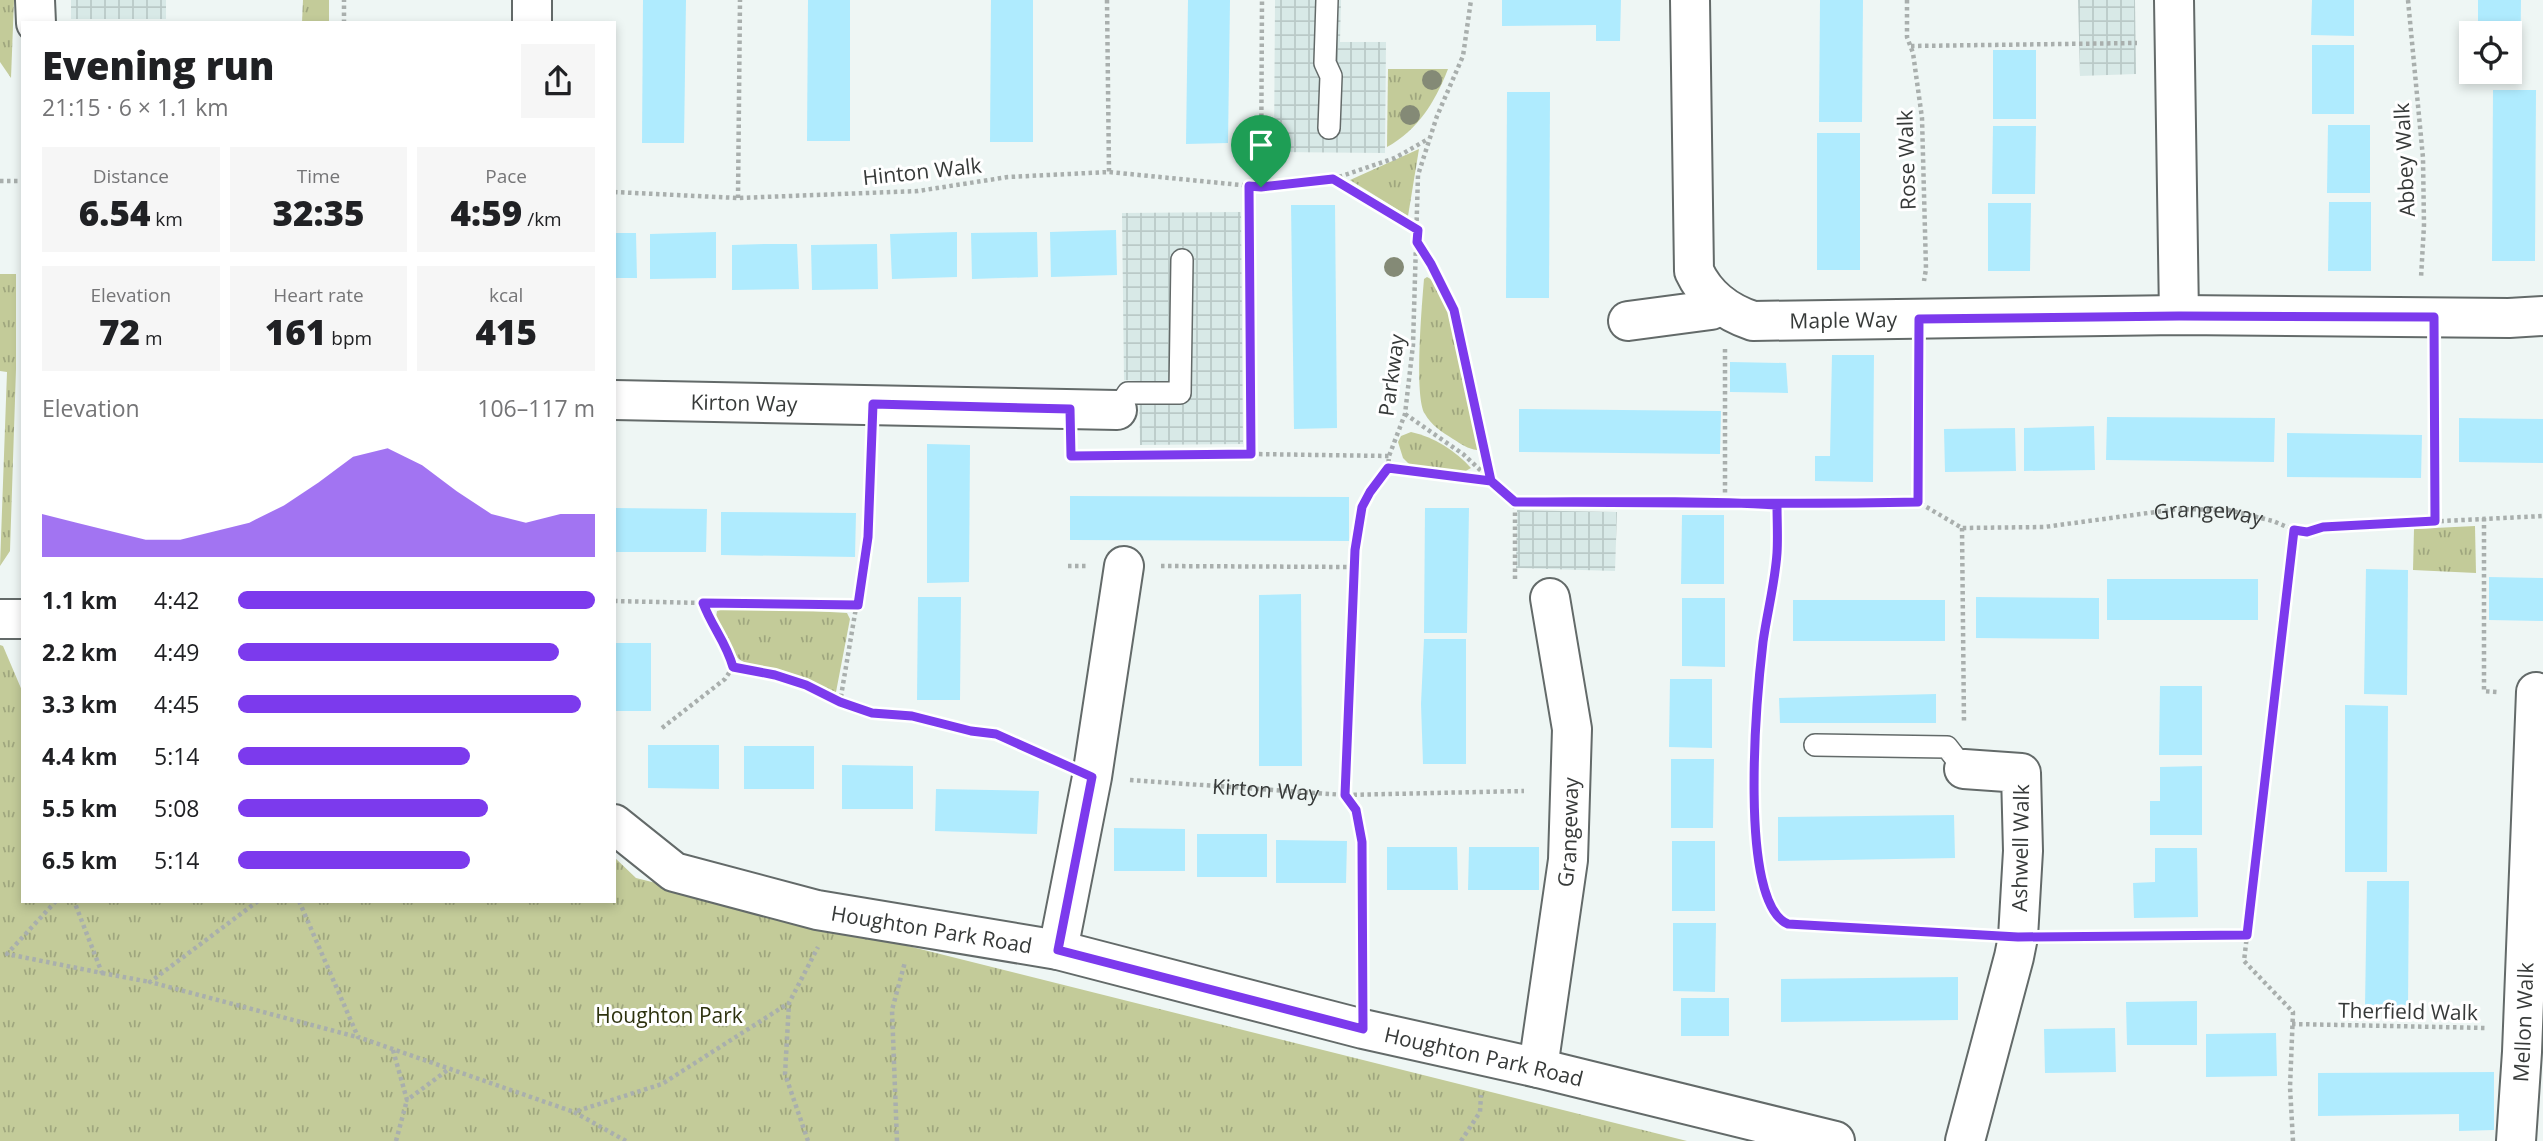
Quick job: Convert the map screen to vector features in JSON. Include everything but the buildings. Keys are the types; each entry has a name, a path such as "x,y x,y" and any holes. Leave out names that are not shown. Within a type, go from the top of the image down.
{"street":[{"path":"35,0 36,21"},
{"path":"532,0 532,21"},
{"name":"Maple Way","path":"1690,0 1694,271 1701,286 1724,307 1753,321 2179,316 2543,316"},
{"path":"2174,0 2179,316"},
{"path":"1628,321 1724,307"},
{"name":"Kirton Way","path":"616,400 1117,410"},
{"path":"1058,950 1092,777 1124,566"},
{"name":"Grangeway","path":"1538,1068 1568,860 1573,729 1550,598"},
{"path":"0,619 21,619"},
{"name":"Mellon Walk","path":"2516,1141 2538,697"},
{"name":"Ashwell Walk","path":"1964,769 2021,773 2023,852 2018,937 2014,957 1965,1141"},
{"name":"Houghton Park Road","path":"616,826 674,872 817,910 1058,950 1363,1029 1538,1068 1835,1141"}],"lane":[{"path":"1327,0 1325,63 1331,76 1329,128"},
{"path":"1117,410 1128,393 1180,393 1182,260"},
{"path":"1815,745 1947,747 1964,769"}],"path":[{"path":"344,0 344,21"},
{"path":"738,198 740,0"},
{"path":"1107,0 1109,172"},
{"path":"1261,187 1262,0"},
{"name":"Parkway","path":"1388,468 1389,456 1405,414 1412,368 1418,175 1429,138 1463,56 1471,0"},
{"name":"Rose Walk","path":"1907,0 1907,37 1911,46 1922,118 1926,269 1919,319"},
{"name":"Abbey Walk","path":"2408,0 2423,158 2426,318 2435,521"},
{"path":"1911,46 2175,44"},
{"name":"Hinton Walk","path":"616,192 738,198 918,191 1008,177 1109,172 1261,187 1333,179 1395,158 1429,138"},
{"path":"1333,179 1418,230"},
{"path":"0,181 21,181"},
{"path":"1249,186 1251,454"},
{"path":"1417,242 1454,310 1491,481"},
{"path":"1724,307 1725,502"},
{"path":"1405,414 1463,454 1515,502 1725,502 1777,505 1918,502 1919,319"},
{"path":"840,702 868,537 873,404"},
{"path":"1070,409 1071,456 1389,456"},
{"path":"1363,1029 1362,842 1356,810 1345,795 1353,567 1362,507 1388,468 1491,481"},
{"path":"1515,502 1514,581 1550,598"},
{"name":"Grangeway","path":"1918,502 1940,518 1962,528 2044,527 2178,509 2228,510 2307,532 2323,527 2543,516"},
{"name":"Ashwell Walk","path":"1777,505 1777,555 1760,677 1755,774 1758,868 1774,915 1788,924 2018,937"},
{"path":"2484,518 2484,691 2538,697"},
{"path":"1962,528 1964,769"},
{"path":"2293,1141 2290,1087 2293,1012 2244,961 2294,530"},
{"path":"1068,566 1353,567"},
{"path":"616,601 858,605"},
{"path":"662,728 725,679 733,667 727,647 703,603"},
{"name":"Kirton Way","path":"733,667 785,678 872,713 912,716 971,731 996,734 1092,777 1345,795 1524,791"},
{"path":"7,954 54,903"},
{"path":"75,903 102,973"},
{"path":"150,982 255,903"},
{"path":"300,903 358,1037"},
{"path":"808,1141 785,1074 789,1003 837,913"},
{"path":"897,1141 892,1010 915,926"},
{"path":"2018,937 2247,935"},
{"path":"0,952 150,982 358,1037 575,1112 626,1141"},
{"path":"575,1112 662,1084 789,1003"},
{"name":"Therfield Walk","path":"2292,1024 2522,1028"},
{"path":"392,1049 407,1100 396,1141"},
{"path":"1461,1141 1480,1112 1483,1056"},
{"path":"407,1100 449,1069"}],"shaded area":[{"path":"71,0 166,0 166,19 71,19"},
{"path":"1275,0 1341,0 1340,42 1386,42 1385,153 1274,152"},
{"path":"2078,0 2135,0 2136,74 2080,76"},
{"path":"1241,212 1243,444 1140,445 1139,381 1124,380 1122,213"},
{"path":"1517,510 1617,512 1615,571 1516,568"}],"green space":[{"path":"0,0 14,0 11,78 0,62"},
{"path":"303,0 329,0 329,21 302,21"},
{"path":"1388,69 1448,69 1424,114 1408,132 1387,147"},
{"path":"1419,149 1408,216 1350,180"},
{"path":"0,274 16,274 16,369 10,551 0,566 7,372 0,371"},
{"path":"1427,277 1436,286 1445,303 1453,327 1472,408 1479,446 1477,450 1437,428 1427,418 1422,404 1420,349 1424,279"},
{"path":"1411,432 1444,446 1471,468 1464,472 1410,465 1403,458 1398,442 1401,436"},
{"path":"2475,526 2476,573 2413,570 2414,529"},
{"path":"727,608 847,613 850,619 836,692 791,674 757,667 739,659 719,627 716,617 717,611"},
{"name":"Houghton Park","path":"0,645 3,646 21,688 21,903 616,903 616,859 636,878 1687,1141 0,1141"}],"route":[{"path":"1261,187 1249,186 1251,454 1071,456 1070,409 873,404 868,537 858,605 703,603 727,647 733,667 775,675 806,685 840,702 872,713 912,716 971,731 996,734 1092,777 1058,950 1363,1029 1362,842 1356,810 1345,795 1353,567 1362,507 1388,468 1491,481 1515,502 1585,502 1655,502 1725,502 1777,505 1918,502 1919,319 2434,317 2435,521 2323,527 2307,532 2294,530 2247,935 2018,937 1788,924 1780,921 1774,915 1766,897 1758,868 1755,774 1757,701 1763,640 1777,555 1777,505 1725,502 1655,502 1585,502 1515,502 1491,481 1454,310 1417,242 1418,230 1333,179 1261,187"}]}
